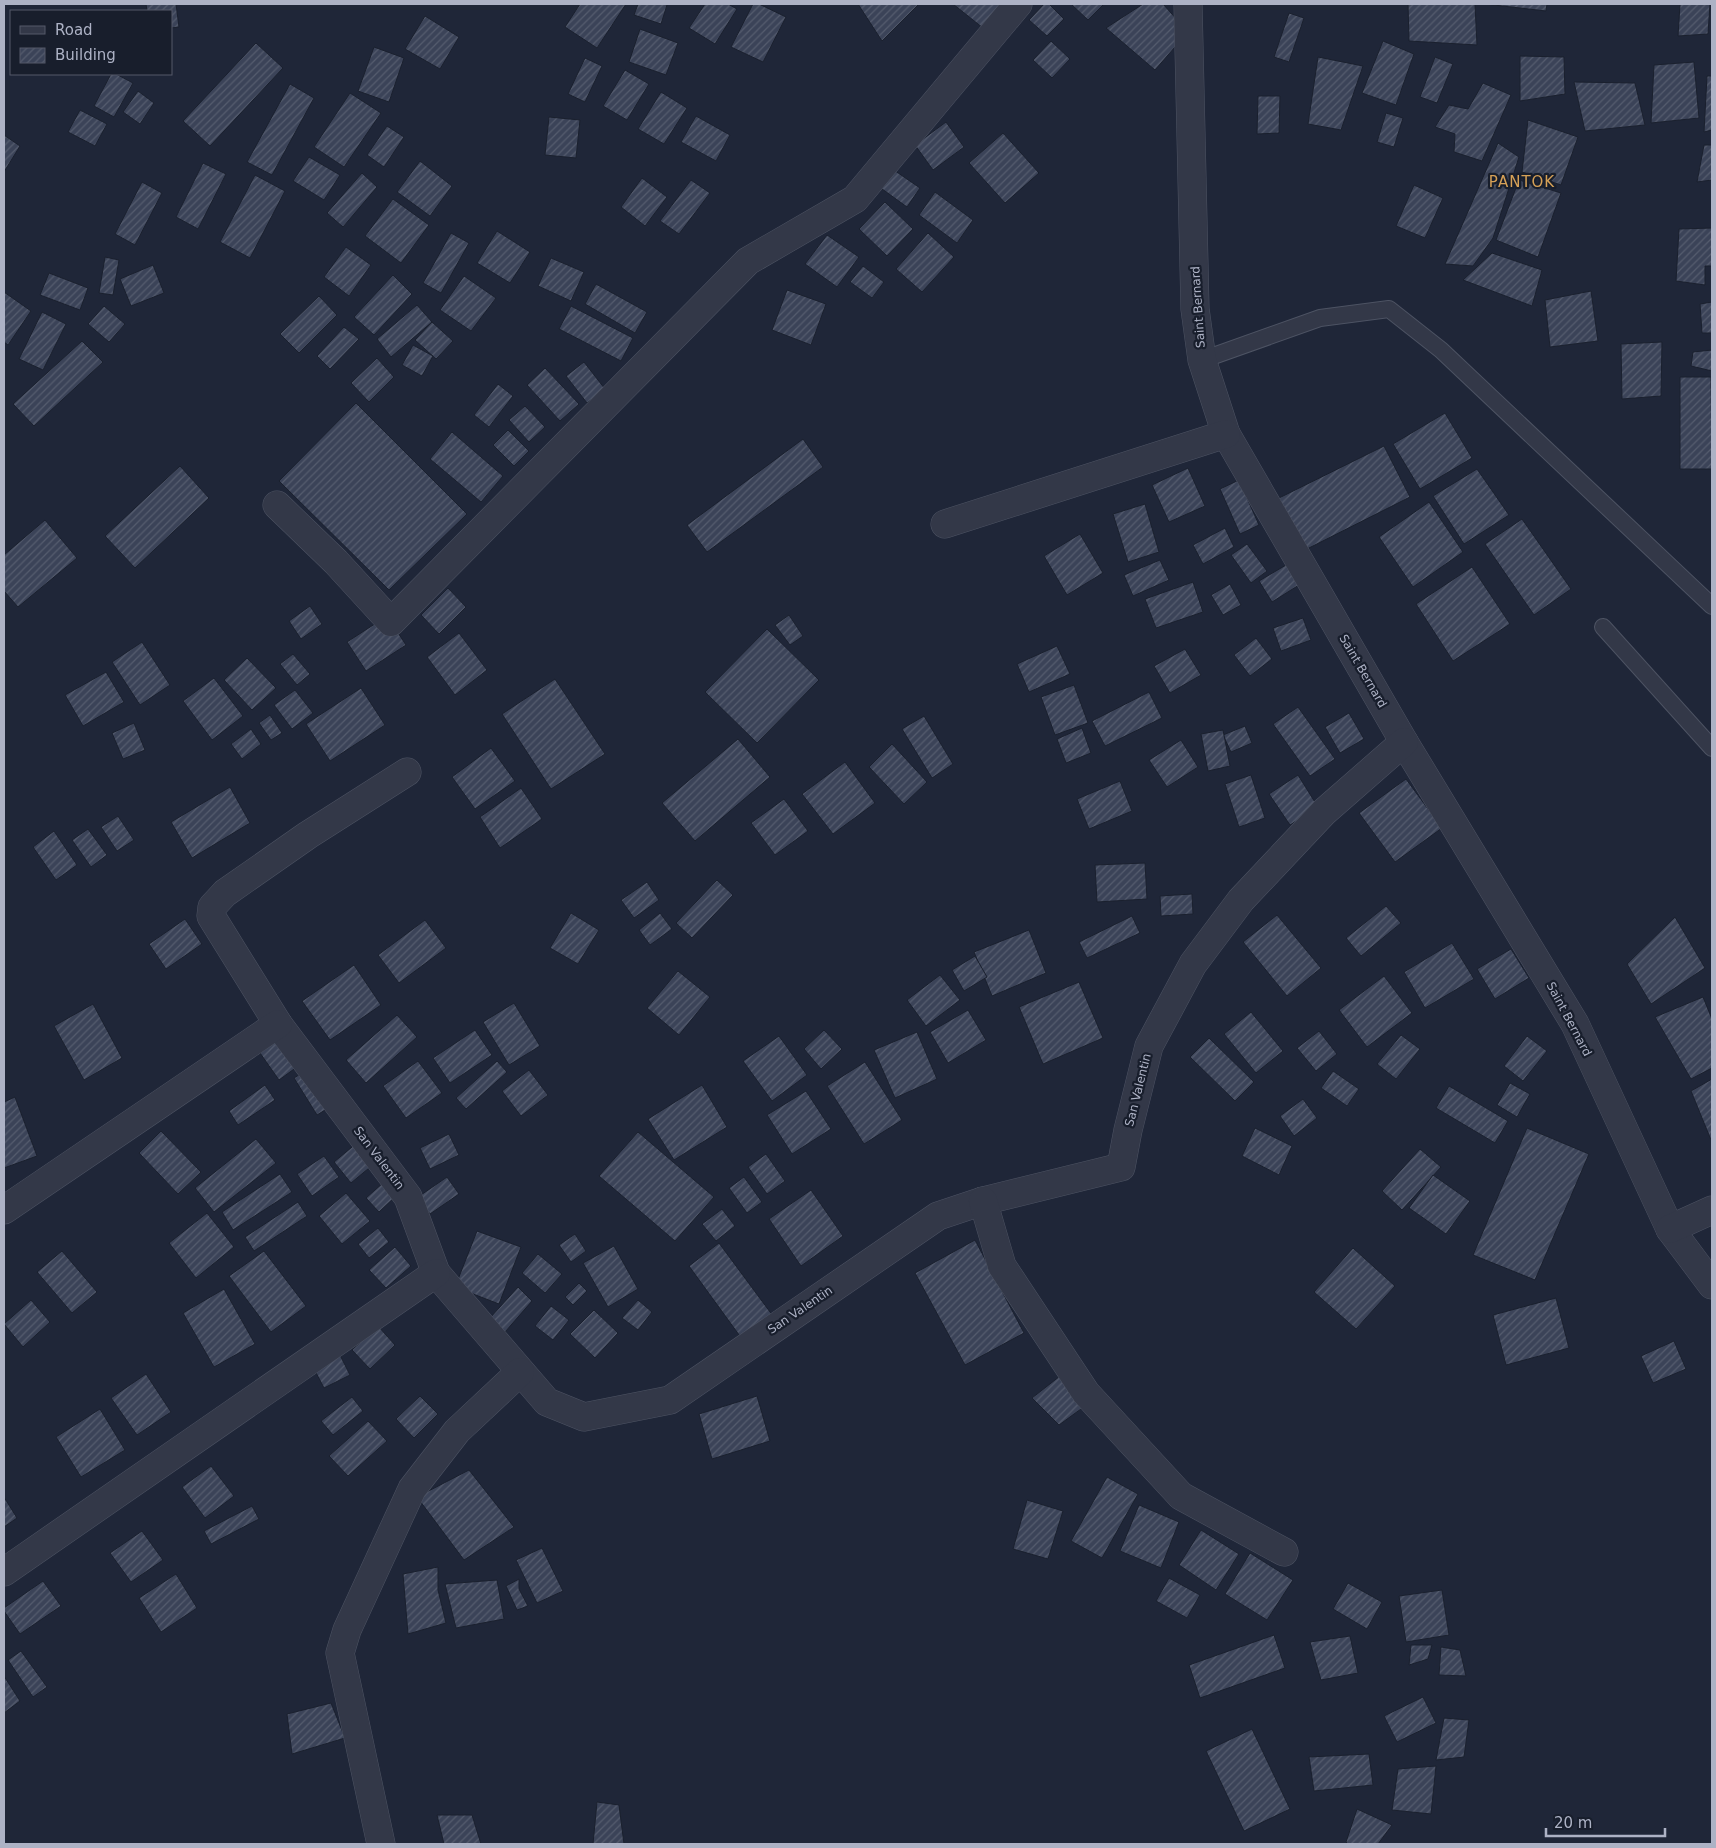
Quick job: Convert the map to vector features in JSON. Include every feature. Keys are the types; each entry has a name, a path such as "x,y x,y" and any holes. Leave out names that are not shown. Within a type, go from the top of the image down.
{"street":[{"path":"278,505 336,562 391,622 748,261 855,199 1018,4"},
{"name":"Saint Bernard","path":"1188,4 1196,309 1202,360 1226,434 1404,742 1575,1024 1670,1229 1712,1285"},
{"path":"945,524 1226,434"},
{"name":"San Valentin","path":"407,772 308,835 226,893 217,900 212,908 211,916 278,1024 408,1196 436,1273 547,1402 584,1417 670,1400 938,1216 983,1201 1121,1167 1128,1130 1149,1046 1193,964 1241,900 1324,812 1404,742"},
{"path":"4,1210 278,1024"},
{"path":"983,1201 1002,1266 1086,1393 1181,1496 1284,1552"},
{"path":"1670,1229 1712,1210"},
{"path":"4,1572 436,1273"},
{"path":"381,1844 340,1653 347,1630 412,1489 458,1431 520,1372"}],"lane":[{"path":"1202,360 1320,318 1389,309 1441,350 1712,606"},
{"path":"1603,628 1712,748"}],"building":[{"path":"146,4 176,4 179,27 172,28 172,10 147,10"},
{"path":"580,4 626,4 597,48 565,27"},
{"path":"638,4 667,5 661,24 634,15"},
{"path":"705,4 728,4 737,9 715,44 689,28"},
{"path":"753,4 759,4 786,17 763,62 731,47"},
{"path":"858,4 919,4 882,41"},
{"path":"953,4 1002,4 983,28"},
{"path":"1044,4 1049,4 1064,19 1047,36 1029,20"},
{"path":"1071,4 1104,4 1088,20"},
{"path":"1143,4 1163,4 1188,32 1155,70 1106,28"},
{"path":"1408,4 1475,4 1477,45 1409,41"},
{"path":"1485,4 1547,4 1546,11"},
{"path":"1680,4 1710,4 1708,34 1678,36"},
{"path":"1289,13 1304,18 1289,62 1274,57"},
{"path":"425,16 459,37 440,69 405,49"},
{"path":"640,29 678,43 666,75 629,62"},
{"path":"1051,41 1070,59 1052,78 1033,60"},
{"path":"1383,41 1414,54 1396,105 1362,93"},
{"path":"256,43 283,68 210,146 183,121"},
{"path":"374,47 404,58 389,102 358,91"},
{"path":"1520,56 1564,57 1565,94 1520,101"},
{"path":"1318,57 1363,66 1341,130 1308,124"},
{"path":"1435,57 1453,64 1437,103 1420,97"},
{"path":"585,58 602,66 585,102 568,94"},
{"path":"1694,62 1699,118 1651,123 1654,65"},
{"path":"625,70 649,84 627,120 603,106"},
{"path":"110,75 118,75 133,83 114,117 94,106"},
{"path":"1707,76 1712,76 1712,130 1704,132"},
{"path":"1574,82 1635,83 1645,125 1585,131"},
{"path":"1483,83 1511,95 1482,161 1454,152 1455,134 1435,127 1449,105 1468,109"},
{"path":"290,84 314,98 272,175 247,162"},
{"path":"138,91 154,103 140,124 123,112"},
{"path":"661,92 687,108 664,144 638,129"},
{"path":"350,93 381,113 344,167 314,147"},
{"path":"1258,96 1280,96 1279,133 1257,134"},
{"path":"80,110 107,124 95,146 68,132"},
{"path":"1386,113 1403,118 1394,147 1377,142"},
{"path":"696,116 730,135 716,161 681,142"},
{"path":"549,117 580,120 576,158 545,155"},
{"path":"1528,120 1578,137 1561,185 1522,172"},
{"path":"946,122 964,147 933,170 915,145"},
{"path":"387,126 404,137 384,167 367,155"},
{"path":"1003,133 1039,173 1005,203 969,163"},
{"path":"4,135 20,146 4,172"},
{"path":"1498,143 1519,157 1493,238 1473,266 1445,264"},
{"path":"1704,145 1712,145 1712,180 1697,182"},
{"path":"309,157 340,175 324,200 293,181"},
{"path":"420,161 452,186 430,216 397,192"},
{"path":"203,163 226,174 198,229 176,217"},
{"path":"891,168 920,188 907,207 878,186"},
{"path":"362,173 377,187 343,227 327,213"},
{"path":"255,175 285,191 250,258 220,242"},
{"path":"642,178 667,197 645,226 621,207"},
{"path":"691,180 710,193 679,234 660,221"},
{"path":"1519,180 1561,193 1538,257 1496,240"},
{"path":"142,182 162,193 135,245 115,234"},
{"path":"1414,185 1443,198 1425,238 1396,226"},
{"path":"935,192 973,220 957,243 919,215"},
{"path":"393,199 429,225 401,263 365,236"},
{"path":"885,202 913,229 887,256 859,229"},
{"path":"1712,228 1712,266 1705,266 1705,285 1676,281 1679,229"},
{"path":"497,231 530,252 510,283 477,263"},
{"path":"451,233 469,243 441,293 423,283"},
{"path":"928,233 954,257 922,292 896,269"},
{"path":"827,235 859,257 837,287 805,264"},
{"path":"346,247 371,265 349,296 324,277"},
{"path":"1492,253 1542,270 1532,306 1463,280"},
{"path":"105,257 119,260 113,295 99,293"},
{"path":"551,258 584,272 571,301 538,286"},
{"path":"153,265 164,293 131,306 120,279"},
{"path":"863,266 884,282 872,298 850,282"},
{"path":"49,273 88,288 80,310 40,295"},
{"path":"393,275 412,294 374,335 354,317"},
{"path":"464,276 496,298 471,331 440,310"},
{"path":"596,284 647,312 635,333 585,304"},
{"path":"787,290 826,304 811,345 772,330"},
{"path":"1591,291 1598,341 1550,347 1545,300"},
{"path":"4,292 31,311 8,345 4,342"},
{"path":"319,296 337,315 299,353 280,334"},
{"path":"1712,302 1712,333 1702,333 1700,304"},
{"path":"417,305 432,322 391,357 377,339"},
{"path":"104,306 125,324 109,342 88,324"},
{"path":"571,306 633,338 621,361 559,329"},
{"path":"42,312 66,324 43,370 19,359"},
{"path":"432,322 453,341 436,359 415,340"},
{"path":"344,327 359,339 330,369 317,356"},
{"path":"82,341 103,362 34,426 13,404"},
{"path":"1662,342 1661,396 1622,399 1621,344"},
{"path":"413,345 433,356 422,376 402,365"},
{"path":"1712,350 1712,371 1691,366 1693,352"},
{"path":"377,358 394,377 369,402 351,383"},
{"path":"584,362 605,389 587,403 566,376"},
{"path":"545,368 579,404 560,421 527,385"},
{"path":"1680,377 1711,377 1712,469 1680,469"},
{"path":"498,384 513,396 489,427 474,415"},
{"path":"356,403 467,514 389,590 279,481"},
{"path":"525,406 545,427 529,442 509,420"},
{"path":"1445,413 1472,458 1420,489 1393,444"},
{"path":"508,430 529,451 514,466 493,445"},
{"path":"452,432 503,476 481,502 430,459"},
{"path":"803,439 823,467 707,552 687,525"},
{"path":"1384,446 1410,497 1305,550 1279,498"},
{"path":"180,466 209,498 135,568 105,536"},
{"path":"1188,468 1205,506 1169,522 1152,485"},
{"path":"1477,469 1509,515 1464,544 1433,496"},
{"path":"1239,480 1259,525 1240,534 1220,489"},
{"path":"1429,502 1463,552 1413,587 1379,537"},
{"path":"1145,504 1159,552 1128,562 1113,514"},
{"path":"1522,519 1571,589 1534,615 1485,544"},
{"path":"45,520 77,558 18,607 4,591 4,555"},
{"path":"1225,528 1234,547 1203,564 1193,545"},
{"path":"1080,534 1103,573 1067,595 1044,556"},
{"path":"1247,544 1267,571 1251,583 1231,555"},
{"path":"1160,560 1169,580 1133,596 1124,575"},
{"path":"1286,565 1299,585 1272,602 1259,581"},
{"path":"1472,567 1510,624 1453,661 1416,604"},
{"path":"1193,582 1203,612 1156,628 1145,599"},
{"path":"1230,584 1241,605 1223,615 1211,595"},
{"path":"448,588 466,607 439,634 421,615"},
{"path":"310,606 322,624 301,639 289,621"},
{"path":"789,615 803,636 790,645 775,625"},
{"path":"387,616 406,645 366,671 347,642"},
{"path":"1303,618 1311,640 1281,651 1273,628"},
{"path":"767,629 819,680 757,743 705,692"},
{"path":"459,633 487,670 455,695 427,657"},
{"path":"1256,638 1272,659 1250,676 1234,655"},
{"path":"142,642 170,685 140,705 112,662"},
{"path":"1057,646 1070,674 1029,692 1017,664"},
{"path":"1185,649 1201,675 1170,693 1154,666"},
{"path":"293,654 310,674 297,685 280,664"},
{"path":"247,658 276,688 252,710 224,680"},
{"path":"106,672 124,702 83,726 65,695"},
{"path":"214,678 243,716 212,740 183,701"},
{"path":"555,679 605,754 551,789 502,714"},
{"path":"1074,685 1088,723 1055,735 1041,697"},
{"path":"361,688 385,725 330,761 306,724"},
{"path":"295,690 313,713 292,729 274,705"},
{"path":"1149,692 1162,718 1105,746 1092,721"},
{"path":"1298,707 1335,759 1310,776 1273,724"},
{"path":"1349,713 1364,739 1340,753 1325,727"},
{"path":"270,715 282,733 271,740 259,723"},
{"path":"924,716 953,764 932,778 902,729"},
{"path":"134,723 145,750 123,759 112,733"},
{"path":"1245,726 1252,743 1231,752 1223,735"},
{"path":"1082,728 1091,753 1066,763 1057,739"},
{"path":"251,729 261,744 242,759 231,744"},
{"path":"1223,730 1230,766 1208,771 1201,734"},
{"path":"738,739 770,777 695,841 662,803"},
{"path":"1181,740 1198,767 1167,787 1149,760"},
{"path":"892,744 927,782 904,804 869,767"},
{"path":"491,748 515,781 475,809 452,777"},
{"path":"845,762 875,803 833,834 802,794"},
{"path":"1251,775 1265,818 1239,827 1225,784"},
{"path":"1298,775 1318,807 1290,825 1269,794"},
{"path":"1406,779 1442,828 1395,862 1359,813"},
{"path":"1120,781 1132,811 1089,829 1077,799"},
{"path":"230,787 250,823 192,858 171,822"},
{"path":"521,788 542,819 500,848 480,817"},
{"path":"784,799 808,831 775,855 751,823"},
{"path":"118,816 134,840 117,851 101,827"},
{"path":"88,829 107,855 91,867 72,840"},
{"path":"54,831 77,865 56,880 33,847"},
{"path":"1145,863 1147,899 1097,902 1095,865"},
{"path":"717,880 733,895 692,938 676,923"},
{"path":"647,882 659,900 634,918 621,900"},
{"path":"1192,894 1193,914 1161,916 1160,896"},
{"path":"1386,906 1401,923 1361,956 1346,938"},
{"path":"571,913 599,930 578,964 550,948"},
{"path":"660,913 672,929 650,945 639,930"},
{"path":"1277,915 1321,968 1287,996 1243,942"},
{"path":"1132,916 1140,933 1087,958 1079,942"},
{"path":"1675,917 1705,968 1651,1004 1627,964"},
{"path":"185,919 202,944 166,969 149,944"},
{"path":"425,920 446,948 399,983 378,955"},
{"path":"1029,930 1046,973 992,996 974,952"},
{"path":"1452,943 1474,979 1425,1008 1404,972"},
{"path":"1511,949 1529,978 1495,999 1477,969"},
{"path":"975,956 987,977 964,991 952,970"},
{"path":"354,965 381,1005 330,1040 302,1001"},
{"path":"678,971 710,997 679,1035 647,1008"},
{"path":"940,975 960,1000 926,1026 907,1000"},
{"path":"1384,976 1412,1013 1367,1047 1339,1010"},
{"path":"1079,982 1103,1038 1043,1064 1019,1007"},
{"path":"1703,997 1712,1019 1712,1068 1691,1079 1655,1017"},
{"path":"514,1003 540,1046 509,1065 483,1022"},
{"path":"93,1004 122,1058 84,1080 54,1026"},
{"path":"968,1010 986,1040 948,1063 930,1032"},
{"path":"1251,1012 1283,1051 1256,1073 1224,1034"},
{"path":"397,1015 417,1037 366,1083 346,1060"},
{"path":"475,1030 492,1055 450,1083 433,1058"},
{"path":"824,1030 842,1049 821,1069 804,1049"},
{"path":"1319,1031 1337,1054 1316,1071 1297,1048"},
{"path":"917,1032 937,1079 895,1098 874,1050"},
{"path":"1401,1035 1420,1049 1396,1079 1377,1064"},
{"path":"779,1036 807,1075 772,1101 743,1061"},
{"path":"1527,1036 1547,1051 1523,1081 1504,1066"},
{"path":"282,1037 301,1064 279,1080 260,1053"},
{"path":"1209,1038 1254,1082 1235,1101 1190,1057"},
{"path":"418,1061 442,1093 406,1118 383,1086"},
{"path":"497,1061 507,1072 466,1109 456,1098"},
{"path":"865,1062 902,1120 864,1144 827,1086"},
{"path":"307,1070 330,1107 317,1115 294,1078"},
{"path":"529,1070 548,1095 521,1116 502,1091"},
{"path":"1333,1071 1359,1089 1347,1106 1321,1088"},
{"path":"1712,1079 1712,1139 1711,1140 1691,1091"},
{"path":"1510,1083 1530,1094 1517,1117 1497,1105"},
{"path":"265,1085 275,1100 238,1125 229,1111"},
{"path":"702,1085 727,1127 674,1160 648,1119"},
{"path":"1449,1086 1508,1121 1495,1143 1436,1108"},
{"path":"806,1091 831,1129 792,1154 767,1115"},
{"path":"15,1097 37,1156 4,1168 4,1102"},
{"path":"1303,1099 1317,1118 1294,1136 1280,1116"},
{"path":"1255,1128 1292,1146 1279,1175 1242,1156"},
{"path":"1527,1128 1589,1154 1535,1280 1473,1255"},
{"path":"161,1131 201,1172 178,1194 139,1153"},
{"path":"638,1132 714,1197 675,1241 599,1176"},
{"path":"449,1134 459,1155 430,1169 420,1148"},
{"path":"256,1139 276,1163 214,1212 195,1188"},
{"path":"358,1142 375,1163 351,1183 334,1162"},
{"path":"1420,1149 1441,1167 1402,1210 1382,1191"},
{"path":"766,1154 785,1181 767,1194 748,1167"},
{"path":"324,1156 339,1177 312,1196 297,1174"},
{"path":"280,1174 292,1192 233,1230 222,1212"},
{"path":"1433,1175 1470,1201 1446,1234 1409,1208"},
{"path":"447,1177 459,1194 430,1214 418,1197"},
{"path":"744,1177 762,1202 747,1213 729,1188"},
{"path":"384,1182 396,1196 379,1212 366,1198"},
{"path":"811,1190 843,1236 801,1266 769,1219"},
{"path":"346,1193 370,1221 342,1244 319,1216"},
{"path":"298,1202 307,1216 254,1251 245,1237"},
{"path":"722,1209 735,1226 716,1241 702,1224"},
{"path":"207,1213 234,1247 196,1278 169,1243"},
{"path":"378,1228 389,1242 369,1258 358,1244"},
{"path":"477,1231 521,1247 499,1304 455,1287"},
{"path":"575,1234 586,1251 571,1262 559,1245"},
{"path":"975,1240 1024,1333 965,1365 915,1273"},
{"path":"719,1243 773,1316 742,1339 689,1266"},
{"path":"614,1246 638,1289 608,1307 583,1263"},
{"path":"395,1247 411,1266 386,1288 369,1270"},
{"path":"1353,1248 1395,1286 1356,1329 1314,1292"},
{"path":"62,1251 97,1292 72,1313 37,1272"},
{"path":"264,1251 306,1306 271,1332 229,1276"},
{"path":"538,1254 562,1274 545,1293 522,1273"},
{"path":"579,1283 587,1291 573,1305 565,1297"},
{"path":"518,1287 532,1301 505,1332 490,1318"},
{"path":"224,1289 255,1344 214,1367 183,1313"},
{"path":"1556,1298 1569,1348 1506,1365 1493,1315"},
{"path":"31,1300 50,1322 23,1347 4,1324"},
{"path":"638,1300 652,1312 638,1330 622,1318"},
{"path":"551,1306 569,1320 553,1340 535,1326"},
{"path":"594,1310 618,1333 595,1358 570,1334"},
{"path":"378,1326 395,1345 370,1369 352,1350"},
{"path":"1674,1341 1686,1369 1653,1383 1641,1356"},
{"path":"338,1351 350,1375 324,1388 312,1365"},
{"path":"146,1374 171,1412 137,1435 111,1398"},
{"path":"1060,1376 1085,1406 1059,1425 1032,1398"},
{"path":"420,1396 438,1414 414,1438 396,1419"},
{"path":"757,1396 770,1441 712,1459 699,1414"},
{"path":"352,1397 363,1411 333,1435 321,1421"},
{"path":"100,1409 125,1450 81,1477 56,1437"},
{"path":"368,1421 387,1441 348,1476 329,1456"},
{"path":"211,1466 234,1496 205,1518 182,1487"},
{"path":"469,1470 514,1527 464,1560 417,1497"},
{"path":"1107,1477 1138,1494 1102,1558 1071,1541"},
{"path":"4,1497 17,1518 4,1527"},
{"path":"1027,1500 1063,1511 1048,1559 1013,1549"},
{"path":"1139,1505 1179,1522 1161,1568 1120,1551"},
{"path":"252,1506 259,1519 211,1544 204,1531"},
{"path":"1201,1530 1239,1554 1216,1590 1179,1565"},
{"path":"142,1531 163,1560 131,1582 110,1553"},
{"path":"542,1548 563,1591 537,1603 516,1560"},
{"path":"1250,1553 1293,1580 1267,1620 1225,1594"},
{"path":"438,1567 438,1590 446,1623 408,1634 403,1574"},
{"path":"176,1574 197,1608 161,1632 139,1598"},
{"path":"1169,1578 1200,1595 1187,1618 1156,1601"},
{"path":"519,1579 519,1589 528,1606 517,1610 506,1586"},
{"path":"497,1580 504,1619 456,1628 445,1584"},
{"path":"43,1581 61,1606 20,1634 4,1611 4,1608"},
{"path":"1348,1583 1382,1602 1367,1629 1333,1609"},
{"path":"1442,1590 1449,1635 1406,1642 1399,1596"},
{"path":"1274,1635 1285,1668 1200,1698 1189,1665"},
{"path":"1350,1636 1358,1673 1321,1680 1310,1642"},
{"path":"1411,1645 1432,1645 1428,1659 1409,1665"},
{"path":"1441,1647 1460,1650 1466,1676 1439,1675"},
{"path":"21,1651 47,1687 33,1697 8,1660"},
{"path":"4,1676 20,1701 4,1713"},
{"path":"1423,1697 1436,1723 1397,1742 1384,1716"},
{"path":"331,1703 345,1738 292,1754 287,1714"},
{"path":"1444,1718 1469,1720 1464,1757 1436,1760"},
{"path":"1252,1729 1290,1809 1244,1831 1206,1751"},
{"path":"1369,1754 1373,1785 1314,1791 1309,1757"},
{"path":"1436,1766 1431,1814 1392,1810 1398,1769"},
{"path":"597,1802 619,1805 624,1844 593,1844"},
{"path":"1357,1809 1392,1825 1378,1844 1348,1844 1346,1842"},
{"path":"437,1815 472,1815 481,1844 444,1844"}],"district":[{"name":"PANTOK","path":"1522,182"}]}
